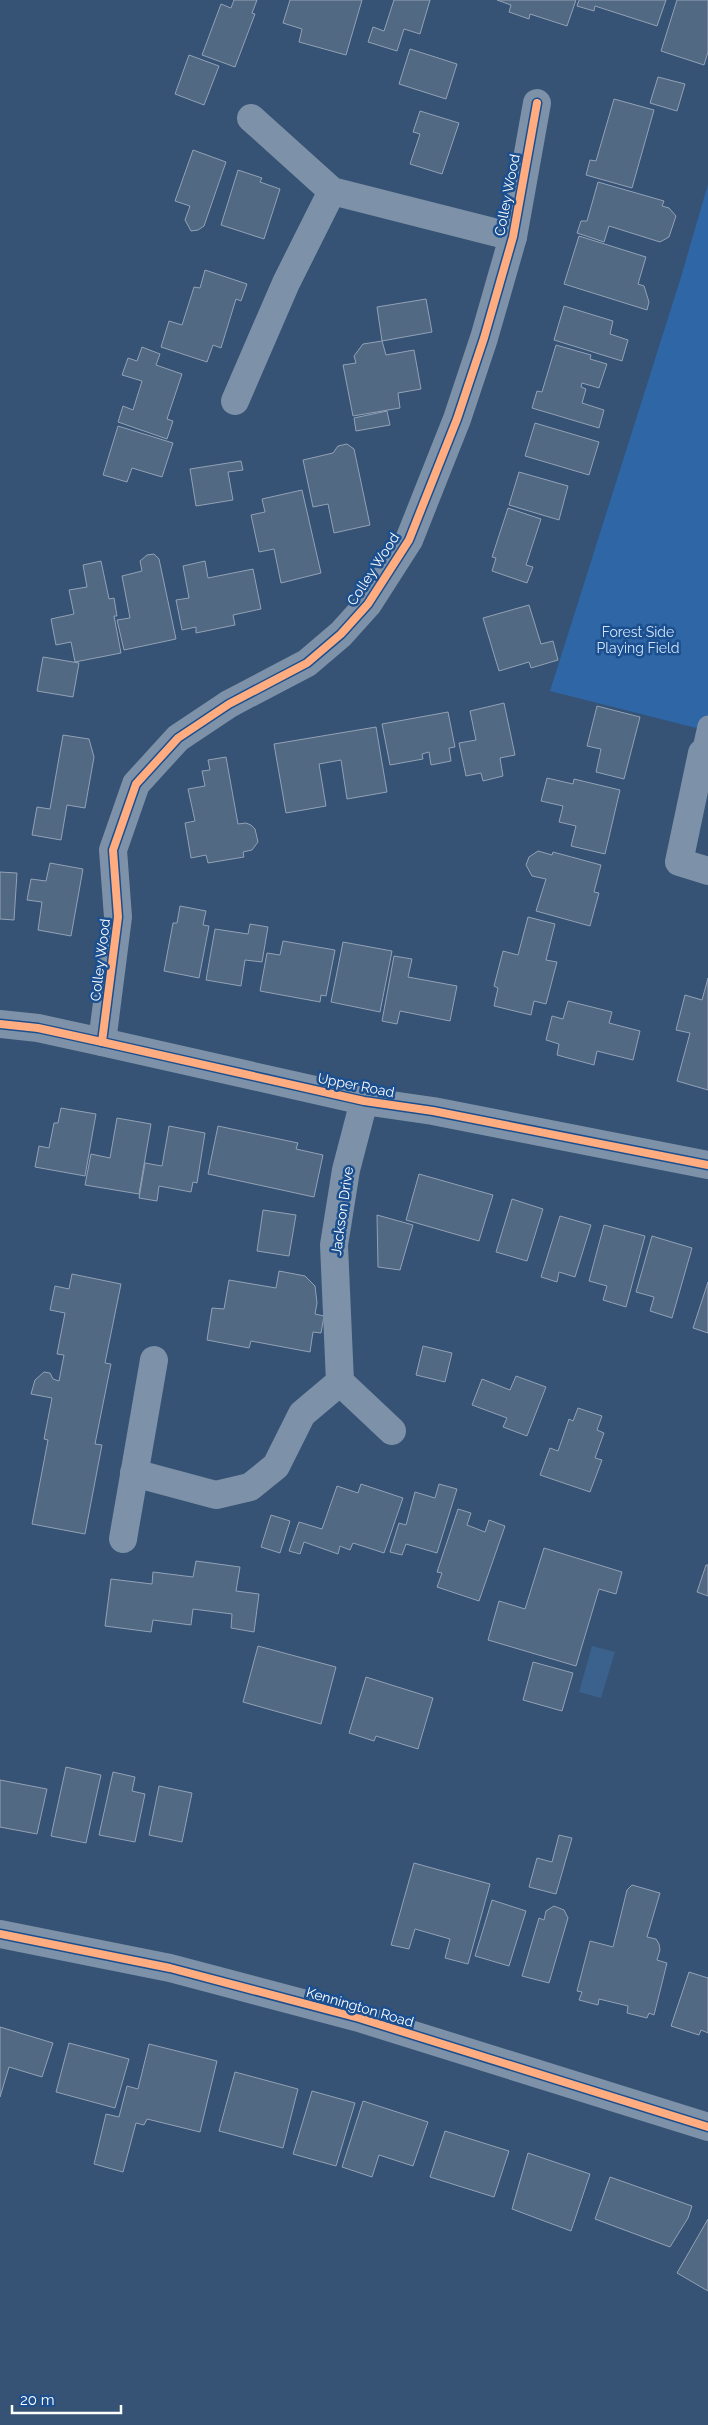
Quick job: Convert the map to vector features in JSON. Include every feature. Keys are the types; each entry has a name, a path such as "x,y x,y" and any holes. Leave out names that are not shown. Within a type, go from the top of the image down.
{"street":[{"name":"Colley Wood","path":"102,1042 118,918 114,850 136,784 178,738 229,704 307,663 341,634 368,604 408,540 453,427 484,338 513,237 537,103"},
{"name":"Colley Wood","path":"251,118 332,191 513,237"},
{"path":"235,401 286,283 332,191"},
{"path":"702,753 679,862 708,871"},
{"name":"Upper Road","path":"0,1024 38,1028 364,1101 433,1111 708,1165"},
{"name":"Jackson Drive","path":"340,1382 334,1245 346,1170 364,1101"},
{"path":"123,1539 154,1360"},
{"path":"134,1473 216,1495 250,1486 276,1466 302,1414 340,1382 392,1431"},
{"name":"Kennington Road","path":"0,1934 170,1968 359,2018 708,2127"}],"lane":[{"path":"702,753 708,726"}],"green space":[{"name":"Forest Side Playing Field","path":"708,184 708,731 550,691 681,277"}],"shaded area":[{"path":"592,1646 615,1652 601,1698 579,1692"}],"building":[{"path":"234,0 257,0 252,13 255,14 235,67 202,55 221,4 231,8"},
{"path":"290,0 362,0 346,55 299,42 302,29 283,23"},
{"path":"394,0 430,0 420,34 404,29 397,51 368,42 373,27 384,31"},
{"path":"497,0 576,0 567,26 530,14 529,19 509,12 511,5"},
{"path":"579,0 666,0 657,26 595,6 594,11 577,6"},
{"path":"677,0 708,0 708,52 704,65 661,51"},
{"path":"410,49 457,64 446,99 399,84"},
{"path":"189,55 219,66 204,105 175,94"},
{"path":"658,77 685,84 677,111 650,103"},
{"path":"614,99 654,110 632,188 586,175 590,160 596,161"},
{"path":"420,111 459,123 442,174 410,164 420,134 413,132"},
{"path":"193,150 226,162 204,226 198,230 191,231 185,220 190,206 175,201"},
{"path":"238,170 262,178 260,182 280,189 264,239 221,225"},
{"path":"598,182 664,201 662,206 669,208 676,216 669,237 660,242 609,226 604,242 577,233 581,221 587,221"},
{"path":"579,236 646,257 638,284 644,286 649,302 647,310 564,284"},
{"path":"205,270 247,284 241,301 236,299 221,348 213,345 207,362 161,347 169,321 182,325 194,287 200,288"},
{"path":"426,299 432,332 382,341 377,307"},
{"path":"564,306 613,321 610,334 628,340 622,361 554,340"},
{"path":"382,341 386,355 414,350 421,389 398,393 400,408 353,416 343,365 356,363 354,356 363,344"},
{"path":"556,345 591,355 590,359 607,364 599,388 582,383 581,387 586,389 582,403 604,410 599,428 532,408 537,391 542,392"},
{"path":"142,347 160,354 156,365 182,374 167,419 173,421 167,439 118,422 123,406 133,410 142,381 122,375 128,358 137,361"},
{"path":"387,411 390,425 356,431 354,418"},
{"path":"535,423 599,442 589,475 525,456"},
{"path":"118,426 173,443 162,477 132,468 127,482 103,475"},
{"path":"347,444 354,449 370,525 334,533 328,504 313,507 303,460 333,453 338,446"},
{"path":"241,461 243,470 228,472 233,500 196,506 190,469"},
{"path":"519,472 568,486 559,520 509,505"},
{"path":"302,490 321,573 281,583 274,549 259,552 251,515 265,512 262,499"},
{"path":"508,508 541,519 526,565 533,567 527,583 492,571 496,558 492,557"},
{"path":"154,554 159,559 176,639 124,650 117,620 130,618 122,576 142,571 140,561 147,555"},
{"path":"101,561 109,599 114,598 117,616 114,616 121,653 75,662 71,642 56,645 51,619 74,614 69,590 87,587 83,565"},
{"path":"205,561 208,578 253,569 261,609 233,615 235,625 196,633 196,627 182,630 176,600 189,598 183,566"},
{"path":"529,605 541,644 553,641 558,660 531,668 529,662 499,671 483,618"},
{"path":"43,657 79,663 73,697 37,691"},
{"path":"504,703 515,755 500,758 503,776 483,781 481,773 466,776 459,743 476,740 470,711"},
{"path":"597,706 640,717 624,779 596,772 601,749 587,746"},
{"path":"448,712 455,747 449,748 451,761 431,765 429,752 422,754 423,759 390,765 382,724"},
{"path":"376,727 387,792 347,799 341,760 319,764 326,806 286,813 274,744"},
{"path":"63,735 89,739 94,757 85,808 67,805 61,840 32,835 37,807 50,809"},
{"path":"226,757 238,824 246,823 251,825 255,829 258,842 252,850 243,852 244,857 208,863 206,855 191,858 185,823 195,821 188,789 205,786 202,771 210,770 208,760"},
{"path":"547,778 573,784 574,779 620,790 605,854 571,846 576,826 559,822 563,806 541,801"},
{"path":"538,851 552,855 553,852 601,865 594,892 599,893 590,926 536,911 546,879 532,876 526,865 529,857"},
{"path":"50,863 83,869 71,936 38,930 42,902 27,900 31,879 46,881"},
{"path":"0,872 17,873 14,920 0,919"},
{"path":"180,906 206,911 203,925 209,926 199,978 164,971 173,923 177,923"},
{"path":"528,917 555,924 546,960 557,962 546,1004 534,1001 531,1015 494,1006 498,988 494,986 503,951 518,955"},
{"path":"250,924 268,927 262,962 245,960 241,986 206,980 215,929 248,934"},
{"path":"283,941 335,950 326,996 321,995 320,1002 260,991 267,953 280,955"},
{"path":"343,942 392,951 380,1012 331,1002"},
{"path":"394,956 412,959 408,977 457,986 450,1021 400,1011 397,1024 382,1021"},
{"path":"708,978 708,1090 677,1081 690,1033 676,1030 685,995 702,1000"},
{"path":"568,1001 612,1012 609,1023 640,1031 633,1060 597,1051 594,1065 557,1055 559,1044 546,1040 552,1016 563,1019"},
{"path":"61,1108 96,1114 85,1176 35,1167 39,1146 49,1148 54,1123 58,1123"},
{"path":"117,1118 151,1124 139,1194 85,1185 91,1154 110,1158"},
{"path":"169,1126 205,1133 197,1183 193,1182 191,1192 159,1186 157,1201 139,1198 145,1163 162,1166"},
{"path":"218,1126 298,1143 296,1149 323,1155 314,1197 208,1174"},
{"path":"419,1174 493,1195 479,1241 406,1220"},
{"path":"512,1199 543,1209 527,1261 496,1252"},
{"path":"263,1210 296,1215 289,1256 257,1251"},
{"path":"377,1215 413,1225 400,1270 378,1267"},
{"path":"560,1216 591,1225 575,1277 559,1272 557,1282 541,1277"},
{"path":"604,1225 645,1236 626,1307 603,1300 607,1286 589,1281"},
{"path":"652,1236 692,1248 672,1318 650,1311 654,1297 636,1292"},
{"path":"279,1271 305,1276 315,1286 317,1303 315,1314 324,1316 321,1333 313,1332 310,1352 251,1341 249,1348 207,1340 212,1308 224,1309 229,1280 276,1288"},
{"path":"72,1274 121,1284 105,1363 111,1364 95,1444 102,1445 85,1534 32,1524 48,1440 44,1439 52,1398 31,1394 35,1380 44,1372 50,1373 53,1379 59,1381 64,1355 57,1354 65,1313 50,1310 55,1286 69,1289"},
{"path":"708,1282 708,1333 693,1328"},
{"path":"423,1346 452,1353 445,1382 416,1375"},
{"path":"516,1376 546,1387 527,1436 503,1427 507,1418 472,1405 482,1379 510,1390"},
{"path":"578,1408 602,1416 597,1430 604,1433 595,1458 602,1460 590,1492 540,1475 550,1448 558,1451 569,1419 573,1421"},
{"path":"361,1484 403,1498 384,1553 353,1543 350,1550 340,1546 338,1554 304,1542 300,1554 289,1551 299,1522 322,1529 337,1486 358,1493"},
{"path":"439,1484 457,1489 437,1553 406,1544 402,1555 390,1552 399,1523 406,1525 415,1492 435,1498"},
{"path":"458,1509 471,1513 467,1525 485,1532 489,1520 505,1526 479,1601 437,1587 442,1573 437,1572"},
{"path":"271,1515 290,1521 280,1553 261,1547"},
{"path":"544,1548 622,1572 616,1594 599,1589 576,1666 488,1640 499,1601 525,1609"},
{"path":"196,1561 240,1567 236,1591 259,1594 254,1632 231,1628 232,1614 193,1609 191,1625 153,1620 151,1632 105,1626 111,1579 152,1584 153,1572 193,1577"},
{"path":"706,1565 708,1565 708,1596 697,1592"},
{"path":"258,1646 336,1667 321,1724 243,1702"},
{"path":"533,1662 573,1673 562,1711 523,1700"},
{"path":"366,1677 433,1698 418,1749 376,1736 374,1741 349,1733"},
{"path":"66,1767 101,1775 86,1843 51,1836"},
{"path":"113,1772 135,1777 132,1791 145,1794 135,1842 99,1835"},
{"path":"0,1780 47,1789 37,1834 0,1827"},
{"path":"159,1786 192,1793 182,1842 149,1835"},
{"path":"559,1835 572,1838 556,1894 529,1887 537,1858 552,1862"},
{"path":"414,1863 490,1884 468,1964 445,1958 450,1939 415,1929 409,1949 391,1945"},
{"path":"632,1885 660,1893 647,1937 656,1939 659,1944 660,1950 657,1960 667,1963 654,2015 649,2013 647,2018 627,2013 628,2006 599,1999 598,2005 579,2000 582,1992 577,1991 590,1941 613,1947 627,1890"},
{"path":"492,1900 526,1911 509,1966 475,1956"},
{"path":"554,1906 564,1910 568,1918 549,1983 522,1976 539,1918 544,1920 546,1911"},
{"path":"689,1972 708,1978 708,2033 701,2030 699,2035 671,2026"},
{"path":"0,2027 53,2043 42,2077 9,2067 0,2097"},
{"path":"69,2043 129,2059 115,2108 56,2092"},
{"path":"149,2044 217,2061 200,2132 147,2119 144,2125 136,2123 123,2172 94,2164 106,2114 119,2117 127,2086 138,2089"},
{"path":"235,2072 298,2089 283,2148 219,2131"},
{"path":"312,2091 355,2103 336,2166 293,2154"},
{"path":"363,2101 428,2122 413,2166 379,2155 372,2177 342,2167"},
{"path":"445,2131 509,2151 494,2197 430,2177"},
{"path":"528,2153 590,2174 571,2231 512,2209"},
{"path":"610,2177 692,2206 688,2218 670,2247 595,2219"},
{"path":"708,2219 708,2291 677,2273"}],"cycle path":[{"path":"102,1042 118,917 113,850 136,784 178,738 229,704 307,663 341,634 368,604 409,540 457,419 484,338 513,237 537,103"},
{"path":"0,1024 38,1028 364,1101 433,1111 708,1165"},
{"path":"0,1934 170,1968 359,2018 708,2127"}]}
